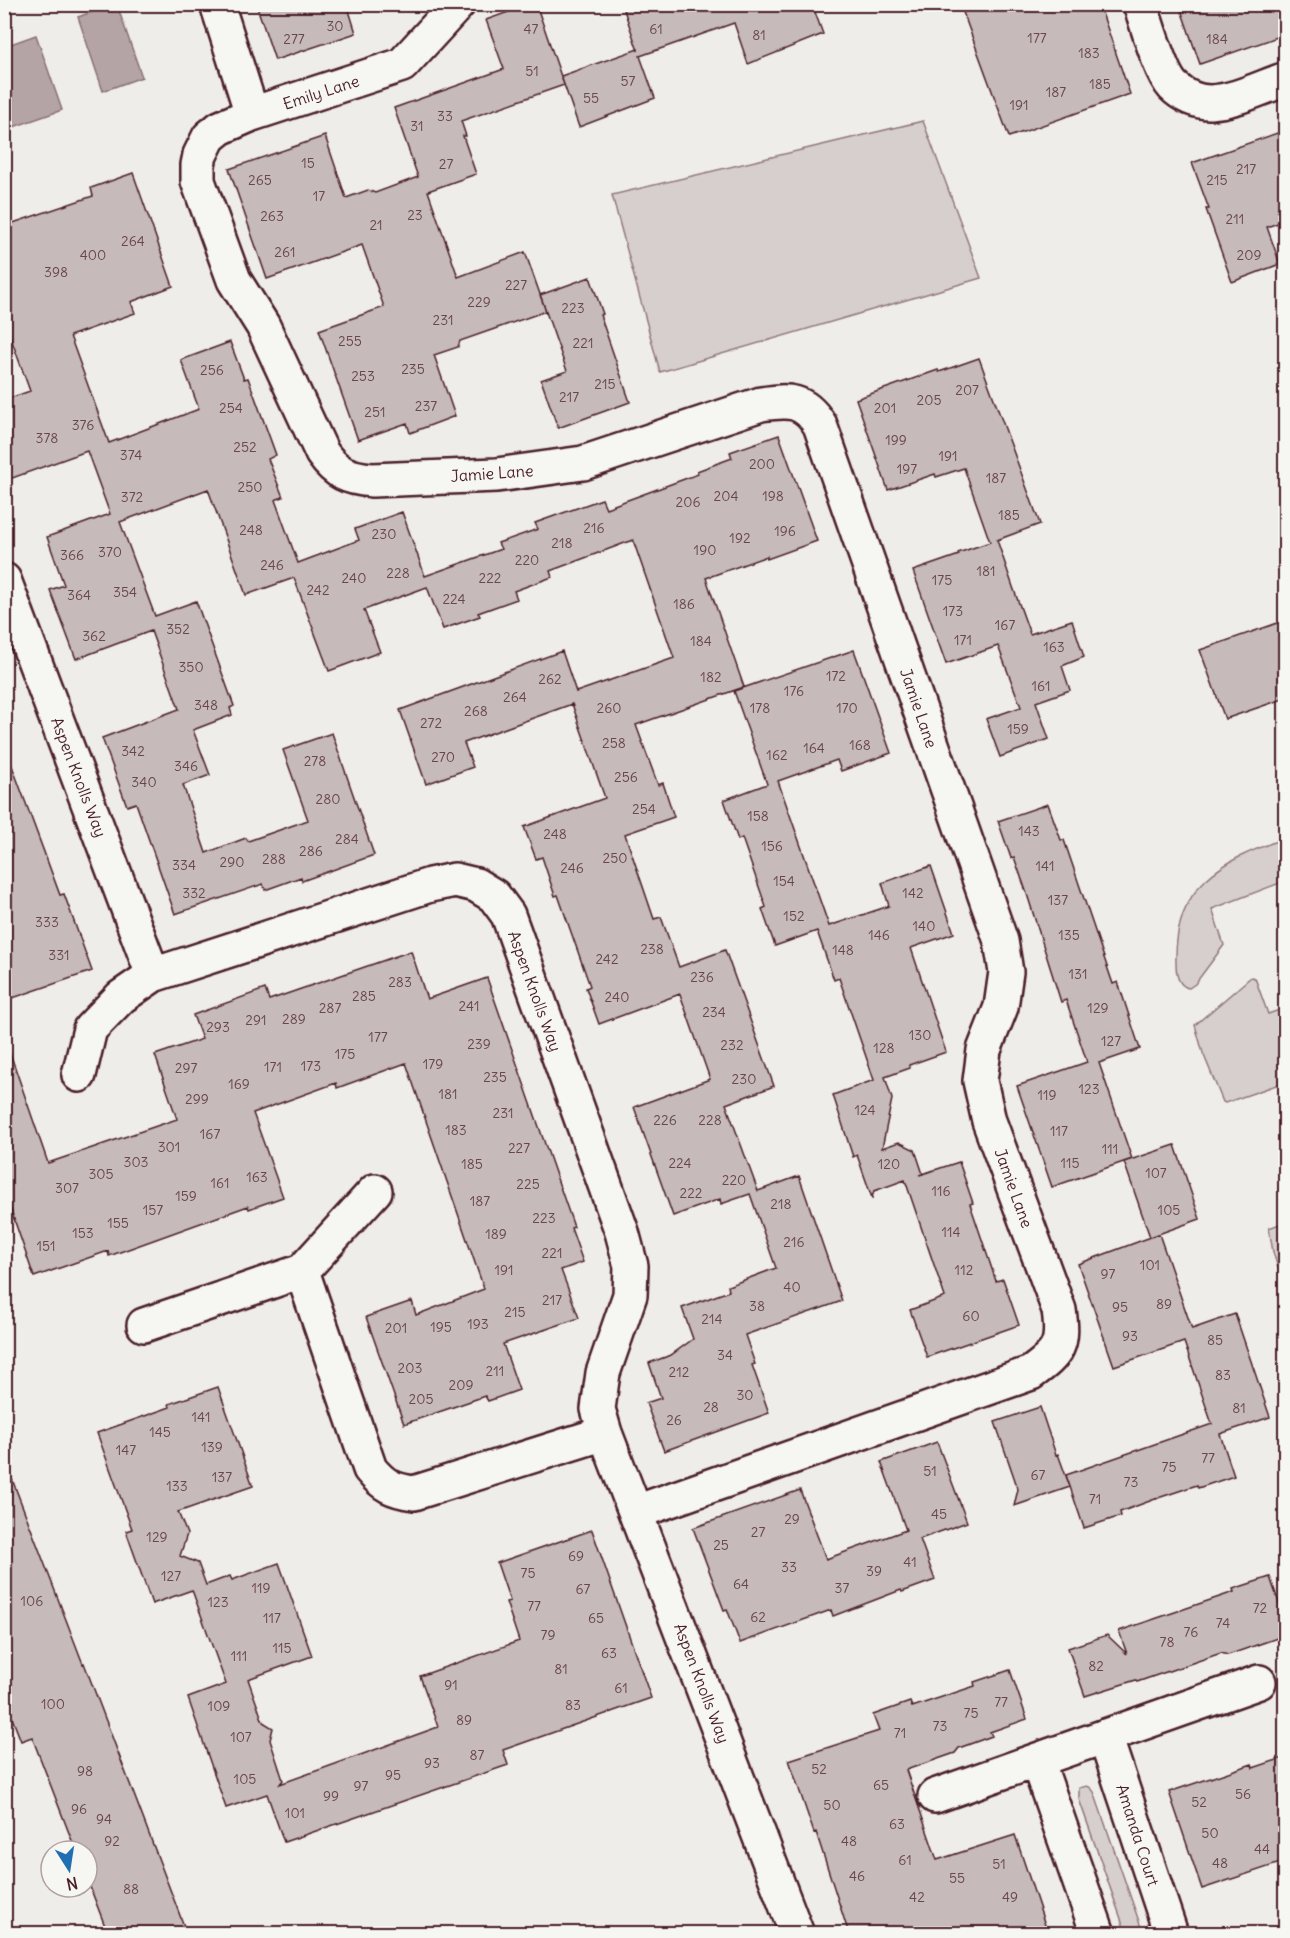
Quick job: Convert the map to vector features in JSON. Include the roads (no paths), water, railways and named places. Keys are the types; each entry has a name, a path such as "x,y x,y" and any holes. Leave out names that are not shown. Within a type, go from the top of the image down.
{"street":[{"path":"217,4 252,114"},
{"name":"Emily Lane","path":"198,181 198,165 209,137 220,128 252,114 402,65 458,4"},
{"path":"1140,4 1162,66 1172,85 1191,99 1210,102 1233,98 1286,79"},
{"name":"Jamie Lane","path":"198,181 234,280 263,326 322,453 333,468 355,479 528,471 583,462 761,404 782,401 799,403 812,412 820,425 1001,941 1006,972 1001,1007 984,1050 980,1081 989,1121 1059,1310 1061,1328 1059,1346 1050,1359 1031,1373 636,1512"},
{"name":"Aspen Knolls Way","path":"4,580 153,975"},
{"name":"Aspen Knolls Way","path":"79,1075 90,1029 120,997 153,975 430,885 455,880 476,885 494,896 508,915 622,1232 631,1266 630,1295 603,1373 598,1409 605,1433 797,1934"},
{"path":"144,1325 302,1271 375,1191"},
{"path":"302,1271 370,1469 381,1482 398,1490 414,1493 605,1433"},
{"path":"934,1796 1259,1682"},
{"name":"Amanda Court","path":"1105,1736 1171,1934"},
{"path":"1037,1760 1098,1934"}]}
